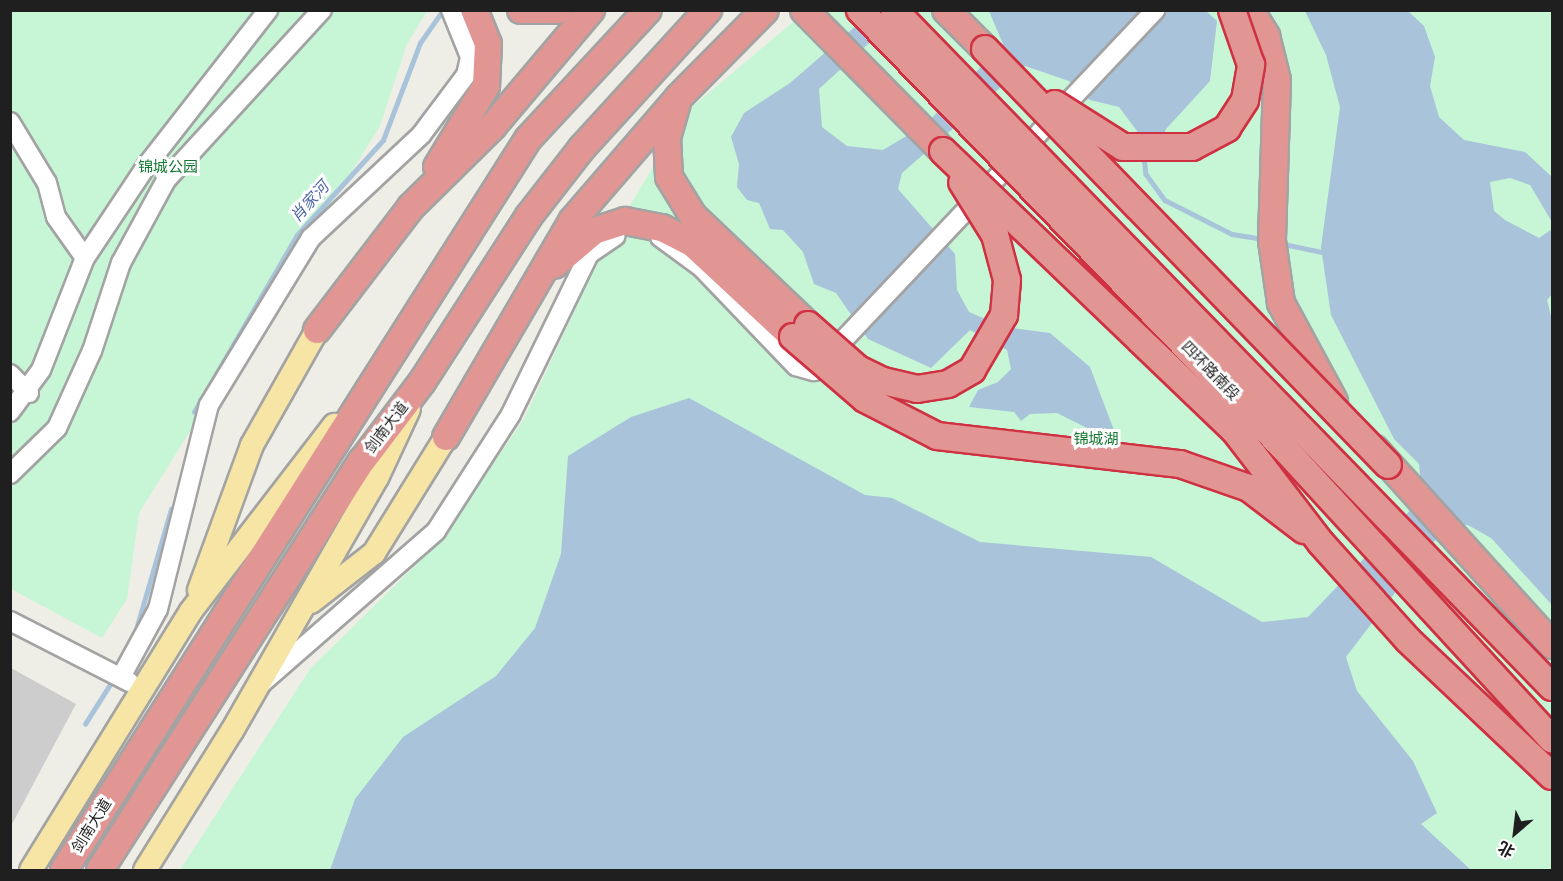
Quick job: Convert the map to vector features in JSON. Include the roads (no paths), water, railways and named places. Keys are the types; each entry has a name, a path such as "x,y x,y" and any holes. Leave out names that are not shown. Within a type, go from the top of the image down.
{"highway":[{"path":"522,10 558,10"},
{"path":"411,207 493,126 591,10"},
{"name":"剑南大道","path":"64,870 388,355 528,139 648,10"},
{"name":"剑南大道","path":"100,870 362,461 422,382 536,207 582,148 708,10"},
{"path":"446,437 533,282 573,220 679,97 765,10"},
{"path":"804,10 943,151 1235,431 1321,543 1469,702 1552,776"},
{"name":"四环路南段","path":"860,10 1284,448 1552,739"},
{"name":"四环路南段","path":"894,10 1552,687"},
{"path":"946,10 1388,465 1552,645"},
{"path":"985,49 1076,121 1123,147 1192,147 1227,128 1245,100 1251,65 1232,10"},
{"path":"1251,10 1266,36 1278,80 1272,242 1281,303 1333,399 1388,465"},
{"path":"317,330 411,207 486,86 488,44 459,11"},
{"path":"679,97 667,137 669,177 693,216 865,399 937,436 1180,464 1248,488 1321,543"},
{"path":"533,282 594,231 624,221 662,228 692,243 800,331 858,369 883,381 917,389 948,384 972,370 1004,315 1007,280 995,235 943,151"}],"main road":[{"path":"191,611 252,445 317,330"},
{"path":"31,870 191,611 388,355"},
{"path":"145,870 256,688 377,478 422,382"},
{"path":"300,611 374,553 446,437"}],"street":[{"path":"10,412 29,393 85,258 147,165 268,10"},
{"path":"10,474 39,452 57,428 92,351 121,263 166,180 322,10"},
{"path":"256,688 436,531 511,414 599,243 624,232 662,238 702,268 805,372 814,371 1155,10"},
{"path":"121,677 158,609 210,405 311,238 454,96 470,57 459,11"},
{"path":"12,125 47,183 56,217 85,258"},
{"path":"10,374 29,393"},
{"path":"10,621 144,690"}],"water":[{"path":"873,11 904,11 819,89 822,127 847,146 883,150 925,125 1003,44 989,11 1206,11 1217,21 1210,81 1166,129 1153,161 1141,158 1137,131 1119,107 1090,100 1069,81 1025,66 902,173 898,189 955,254 957,290 969,312 1004,327 1050,333 1090,367 1123,454 1101,447 1093,431 1057,413 1030,414 1021,421 1014,412 969,407 978,390 998,382 1011,369 1007,350 970,330 931,368 868,339 836,293 814,284 803,252 783,230 770,229 759,203 747,200 737,187 739,164 731,137 744,113 790,83"},
{"path":"1305,11 1408,11 1424,26 1435,57 1430,86 1439,117 1464,140 1525,152 1552,177 1552,222 1530,185 1510,178 1490,182 1494,211 1505,220 1539,238 1552,229 1552,294 1547,300 1552,320 1552,605 1491,538 1468,525 1446,526 1346,657 1357,691 1413,761 1437,813 1421,824 1471,870 330,870 355,799 403,737 496,676 535,628 561,554 568,456 631,417 689,398 865,495 892,498 980,542 1151,557 1262,622 1308,617 1422,498 1419,464 1394,439 1331,315 1321,247 1340,107 1326,55"}],"waterway":[{"name":"肖家河","path":"194,412 297,235 383,140 420,43 443,10"},
{"path":"1144,156 1146,174 1165,200 1232,234 1265,239"},
{"path":"1279,243 1327,253"},
{"name":"肖家河","path":"135,633 171,509"},
{"name":"肖家河","path":"85,724 109,686"}],"park label":[{"name":"锦城公园","path":"168,168"},
{"name":"锦城湖","path":"1096,440"}]}
